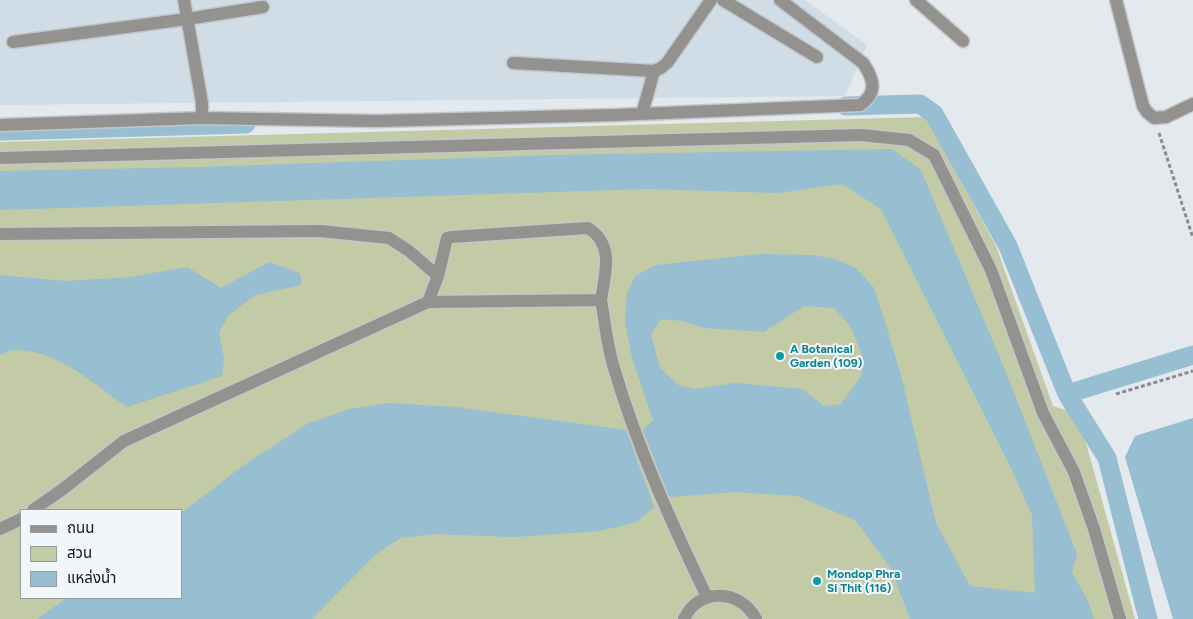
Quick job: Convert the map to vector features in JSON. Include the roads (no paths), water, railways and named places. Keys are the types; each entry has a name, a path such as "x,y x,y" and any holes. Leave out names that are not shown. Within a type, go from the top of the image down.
{"street":[{"path":"184,0 202,103 202,118"},
{"path":"513,63 654,71 667,63 711,0"},
{"path":"722,0 816,57"},
{"path":"0,125 202,118 377,122 860,105 867,99 873,88 871,75 863,64 780,0"},
{"path":"916,0 963,41"},
{"path":"1116,0 1143,106 1147,112 1154,118 1166,117 1193,104"},
{"path":"12,42 263,7"},
{"path":"642,114 654,71"},
{"path":"0,158 861,135 908,140 934,155 991,270 1043,412 1074,472 1094,529 1120,619"},
{"path":"428,302 438,276 447,238 588,228 595,232 602,240 607,255 601,300 613,366 632,424 666,510 707,597"},
{"path":"0,234 320,231 389,238 409,251 438,276"},
{"path":"34,509 63,489 124,440 428,302 601,300"},
{"path":"0,529 20,519"},
{"path":"684,619 686,612 696,603 707,597 726,596 739,600 752,612 756,619"}],"water":[{"path":"892,149 921,170 1005,370 1077,554 1072,572 1088,601 1094,619 910,619 891,569 855,520 797,496 735,492 669,497 643,430 653,420 632,358 625,322 627,293 635,276 656,265 762,254 812,255 835,259 856,268 874,288 901,375 936,523 970,586 1035,593 1032,515 1010,466 881,209 842,184 778,193 648,189 0,210 0,171 198,167 554,155","holes":["804,306 834,308 851,327 863,358 862,375 841,404 824,406 802,389 735,383 695,389 678,385 660,368 651,334 661,319 683,321 704,328 764,332"]},
{"path":"269,262 300,273 302,285 255,295 229,315 219,332 224,359 222,376 127,407 74,369 45,355 30,351 14,350 0,355 0,275 66,281 130,277 187,267 221,288"},
{"path":"389,403 456,407 626,430 654,507 637,522 600,531 515,537 433,534 401,538 376,554 312,619 37,619 66,599 182,599 182,512 244,465 307,424 349,409"},
{"path":"1193,418 1193,619 1173,619 1125,457 1135,436"}],"waterway":[{"path":"846,106 920,104 934,114 1008,246 1067,394 1107,458 1148,619"},
{"path":"3,131 246,124"},
{"path":"1067,394 1193,355"}],"place":[{"name":"A Botanical Garden (109)","path":"780,356"},
{"name":"Mondop Phra Si Thit (116)","path":"817,581"}]}
